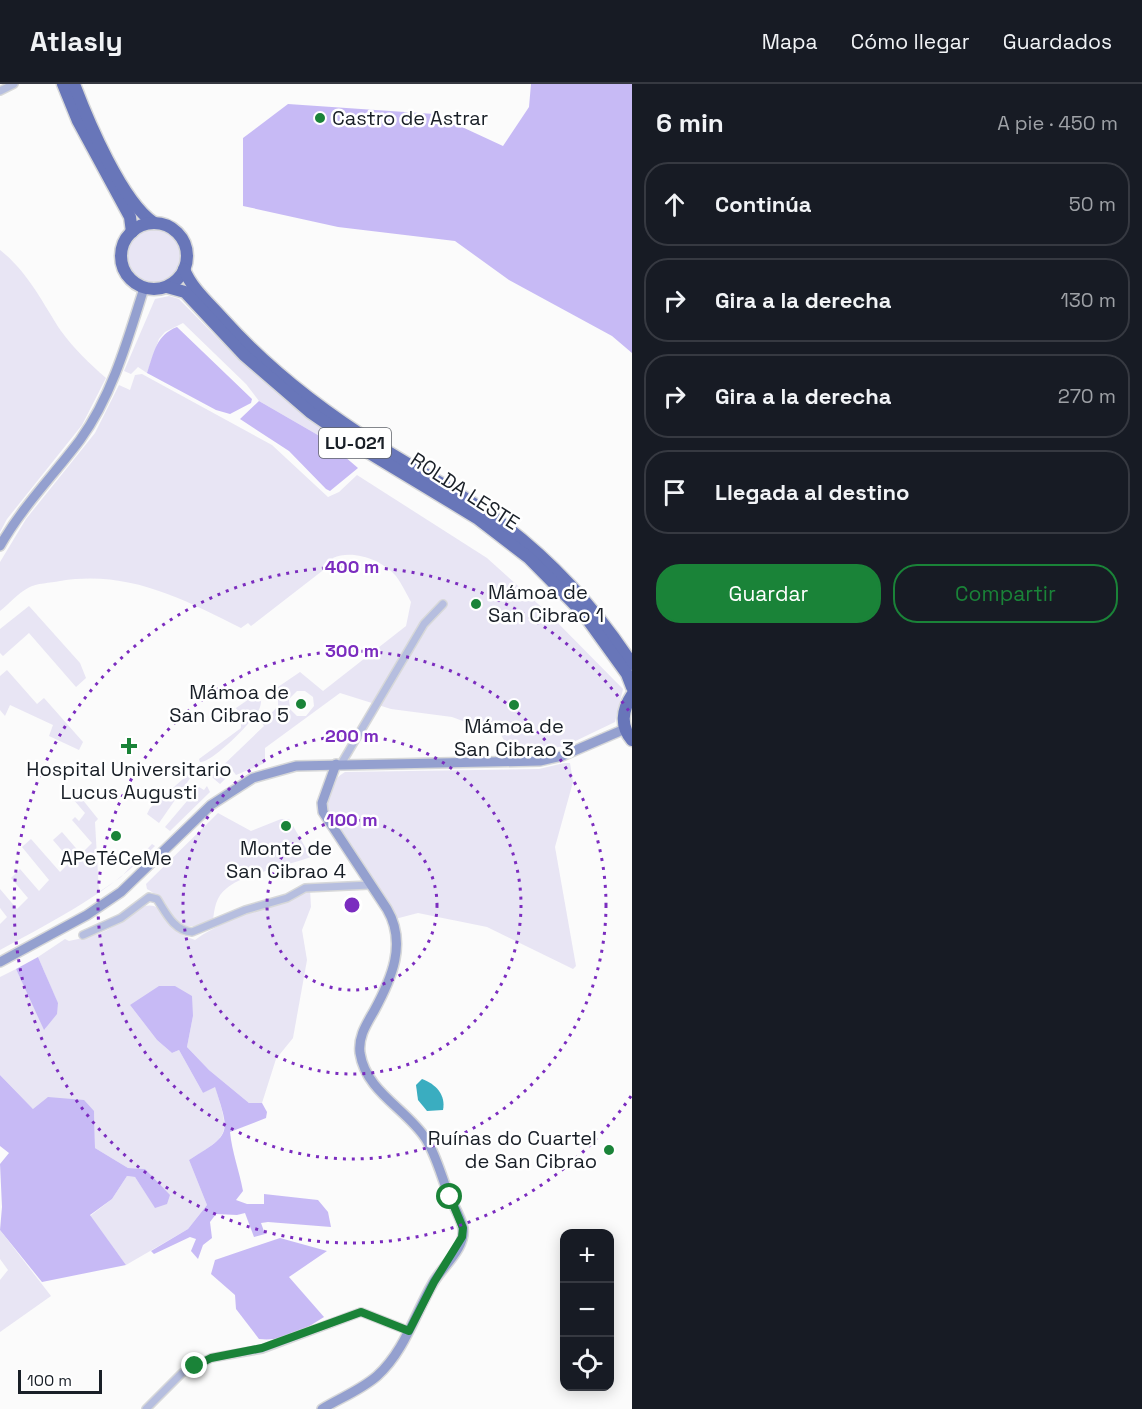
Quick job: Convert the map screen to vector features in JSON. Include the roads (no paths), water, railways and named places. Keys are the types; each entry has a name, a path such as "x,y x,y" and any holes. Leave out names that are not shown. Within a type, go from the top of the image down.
{"highway":[{"path":"63,84 78,121 130,217 132,232"},
{"path":"74,84 118,177 138,210 154,223 171,228 184,242 187,260 184,269 167,287"},
{"path":"144,288 135,284 123,268 122,249 132,232 154,223"},
{"name":"ROLDA LESTE","path":"184,269 192,283 233,330 306,395 363,437 484,511 535,550 589,605 632,664"},
{"name":"ROLDA LESTE","path":"144,288 167,287 185,292 244,355 310,412 373,455 477,519 529,558 584,613 627,674 632,687"},
{"path":"632,695 624,711 625,729 632,740"}],"street":[{"path":"0,91 14,84"},
{"path":"0,546 15,519 80,439 95,415 113,376 144,288"},
{"path":"322,1409 376,1376 388,1364 409,1331 434,1282 458,1247 463,1228 426,1138 371,1080 360,1054 360,1039 382,996 398,950 395,922 323,812 322,803 338,764 424,624 443,603"},
{"path":"0,962 87,915 121,892 210,805 240,785 275,771 296,766 338,764 540,761 562,756 625,729"},
{"path":"83,935 121,918 149,897 157,899 174,925 185,932 192,932 245,910 287,898 305,888 370,885"},
{"path":"146,1409 182,1373 211,1358 262,1348 361,1312 409,1331"}],"water":[{"path":"422,1079 439,1091 443,1100 443,1110 427,1111 418,1100 416,1085"}],"place":[{"name":"Castro de Astrar","path":"320,118"},
{"name":"Mámoa de San Cibrao 1","path":"476,604"},
{"name":"Mámoa de San Cibrao 5","path":"301,704"},
{"name":"Mámoa de San Cibrao 3","path":"514,705"},
{"name":"Hospital Universitario Lucus Augusti","path":"129,746"},
{"name":"Monte de San Cibrao 4","path":"286,826"},
{"name":"APeTéCeMe","path":"116,836"},
{"name":"Ruínas do Cuartel de San Cibrao","path":"609,1150"}]}
